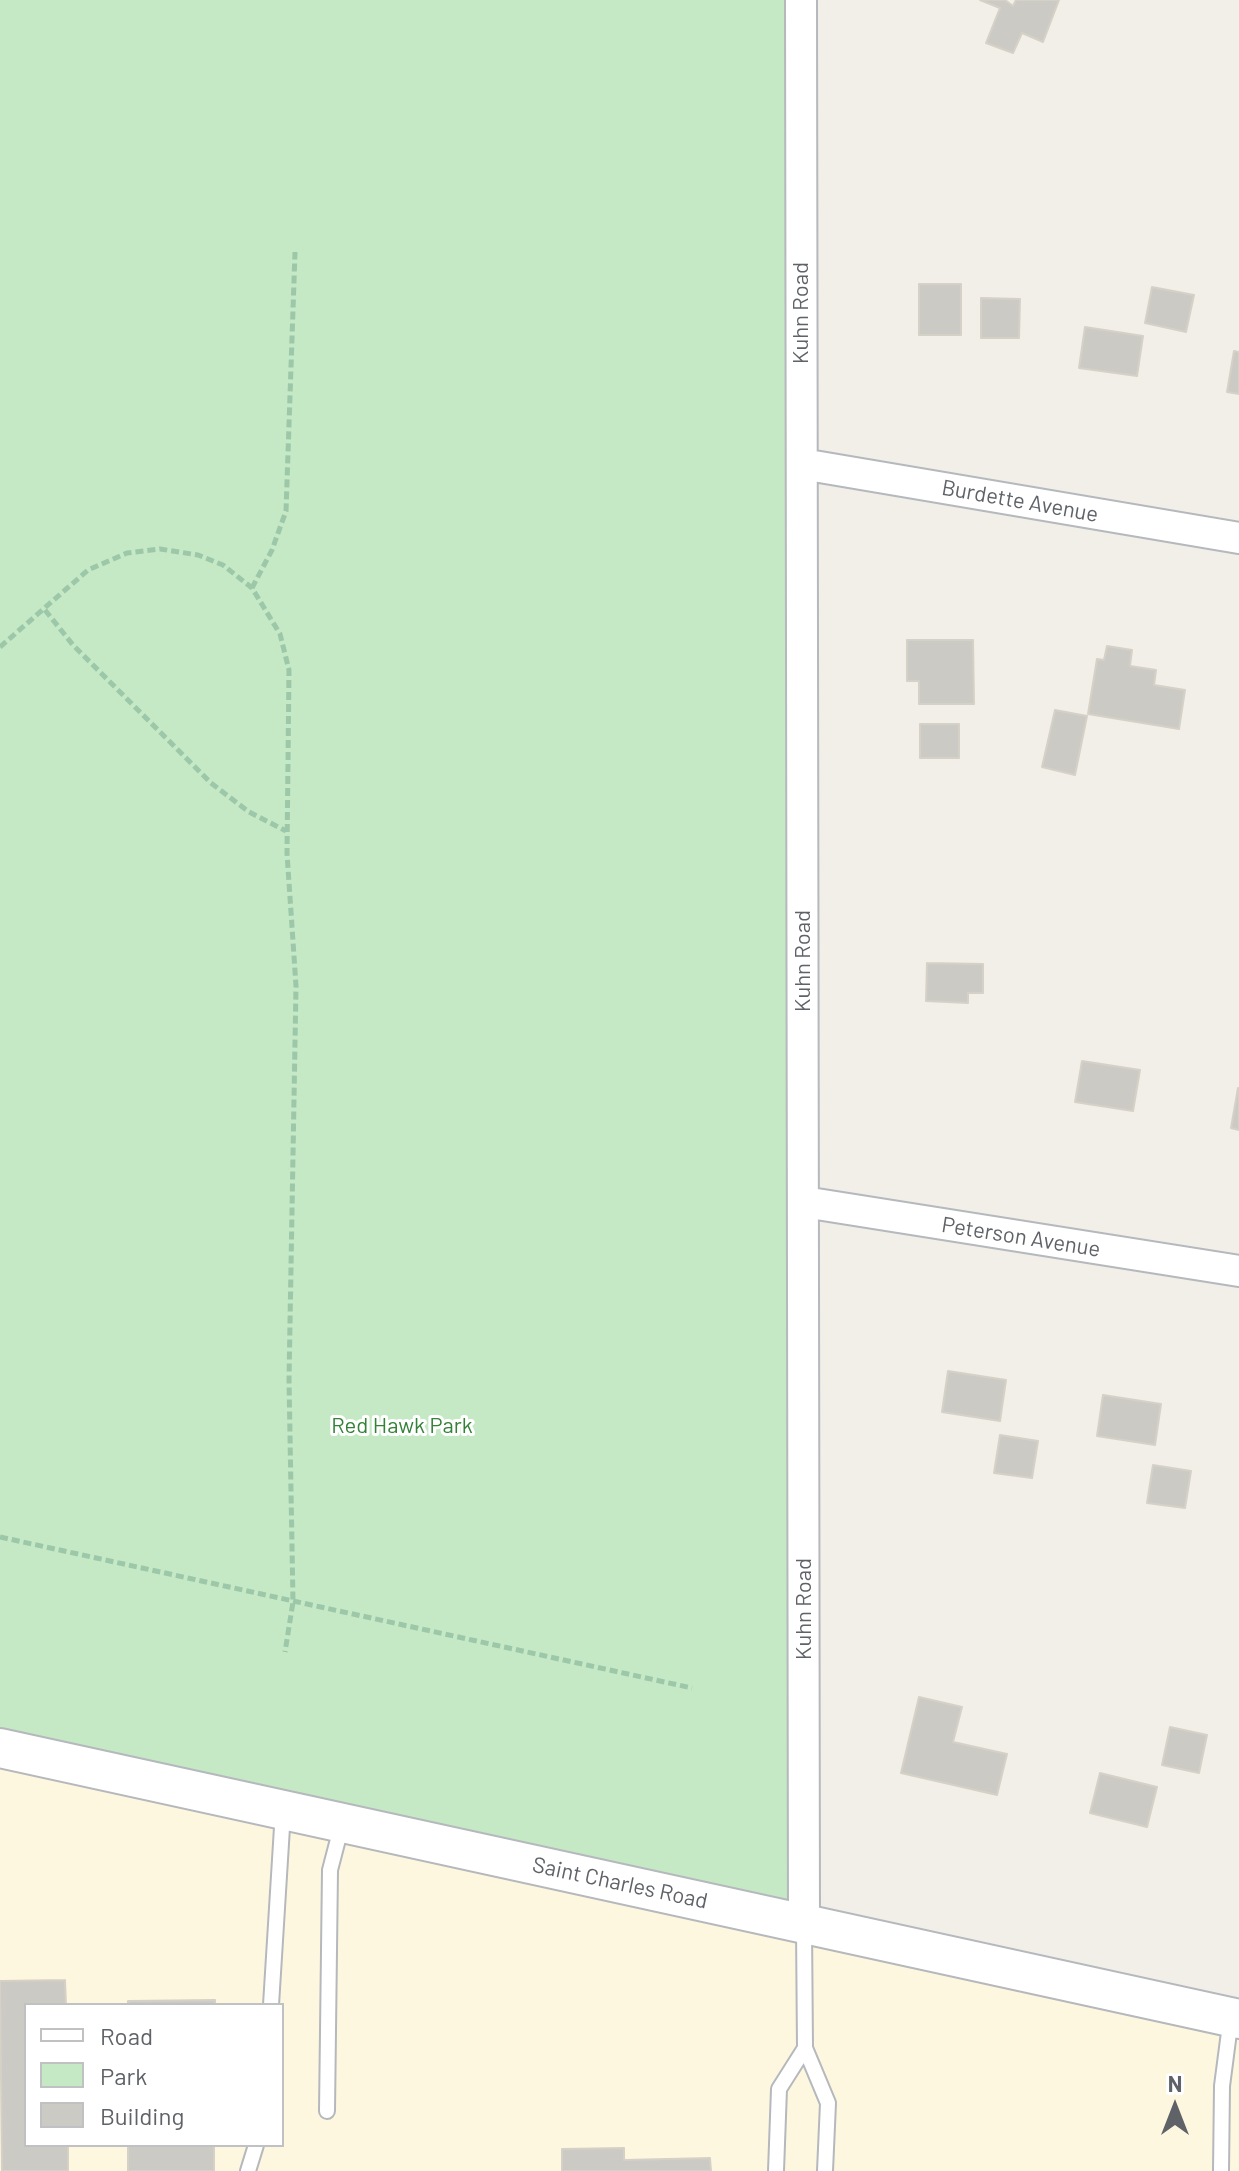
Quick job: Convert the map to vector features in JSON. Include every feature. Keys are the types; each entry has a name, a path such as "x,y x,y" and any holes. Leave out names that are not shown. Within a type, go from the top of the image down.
{"street":[{"name":"Kuhn Road","path":"801,0 804,1923"},
{"name":"Burdette Avenue","path":"802,464 1239,538"},
{"name":"Peterson Avenue","path":"804,1202 1239,1271"},
{"name":"Saint Charles Road","path":"0,1748 1235,2018"}],"lane":[{"path":"271,2003 283,1811"},
{"path":"327,2111 330,1870 342,1824"},
{"path":"804,1923 805,2048 828,2103 825,2171"},
{"path":"1221,2171 1222,2086 1235,2018"},
{"path":"776,2171 779,2089 805,2048"},
{"path":"248,2171 255,2147"}],"path":[{"path":"252,588 272,550 286,511 295,252"},
{"path":"0,647 88,570 138,551 160,549 198,555 223,565 252,588 280,634 289,670 286,831 296,986 289,1380 293,1602 285,1652"},
{"path":"45,610 73,645 211,783 249,812 286,831"},
{"path":"0,1537 692,1688"}],"shaded area":[{"path":"0,1757 1239,2032 1239,2171 0,2171"}],"green space":[{"name":"Red Hawk Park","path":"0,0 792,0 808,1928 0,1749"}],"building":[{"path":"980,0 1005,0 1013,6 1016,0 1059,0 1043,42 1022,33 1013,53 986,43 1000,8"},
{"path":"919,284 961,284 961,335 919,335"},
{"path":"1152,287 1194,295 1186,332 1145,323"},
{"path":"981,298 1020,299 1019,338 981,338"},
{"path":"1085,327 1143,336 1137,376 1079,368"},
{"path":"1234,351 1239,352 1239,394 1227,392"},
{"path":"907,640 973,640 974,704 919,704 919,681 907,681"},
{"path":"1107,646 1132,650 1130,666 1156,670 1154,685 1185,690 1179,729 1088,714 1097,659 1104,660"},
{"path":"1055,710 1087,716 1075,775 1042,767"},
{"path":"920,724 959,724 959,758 920,758"},
{"path":"927,963 983,964 983,993 968,993 968,1003 926,1001"},
{"path":"1082,1061 1140,1070 1133,1111 1075,1102"},
{"path":"1239,1088 1239,1130 1231,1128"},
{"path":"948,1371 1006,1380 1000,1421 942,1412"},
{"path":"1103,1395 1161,1404 1155,1445 1097,1436"},
{"path":"1000,1435 1038,1441 1032,1478 994,1473"},
{"path":"1153,1465 1191,1471 1185,1508 1147,1503"},
{"path":"919,1697 962,1707 953,1742 1007,1754 997,1795 901,1773"},
{"path":"1170,1727 1207,1735 1199,1773 1162,1765"},
{"path":"1100,1773 1157,1787 1147,1827 1090,1813"},
{"path":"65,1980 66,2003 24,2003 24,2147 68,2147 68,2171 2,2171 0,1981"},
{"path":"215,2000 215,2003 128,2003"},
{"path":"128,2147 214,2147 214,2171 128,2171"},
{"path":"624,2148 624,2160 710,2158 711,2171 562,2171 562,2149"}]}
